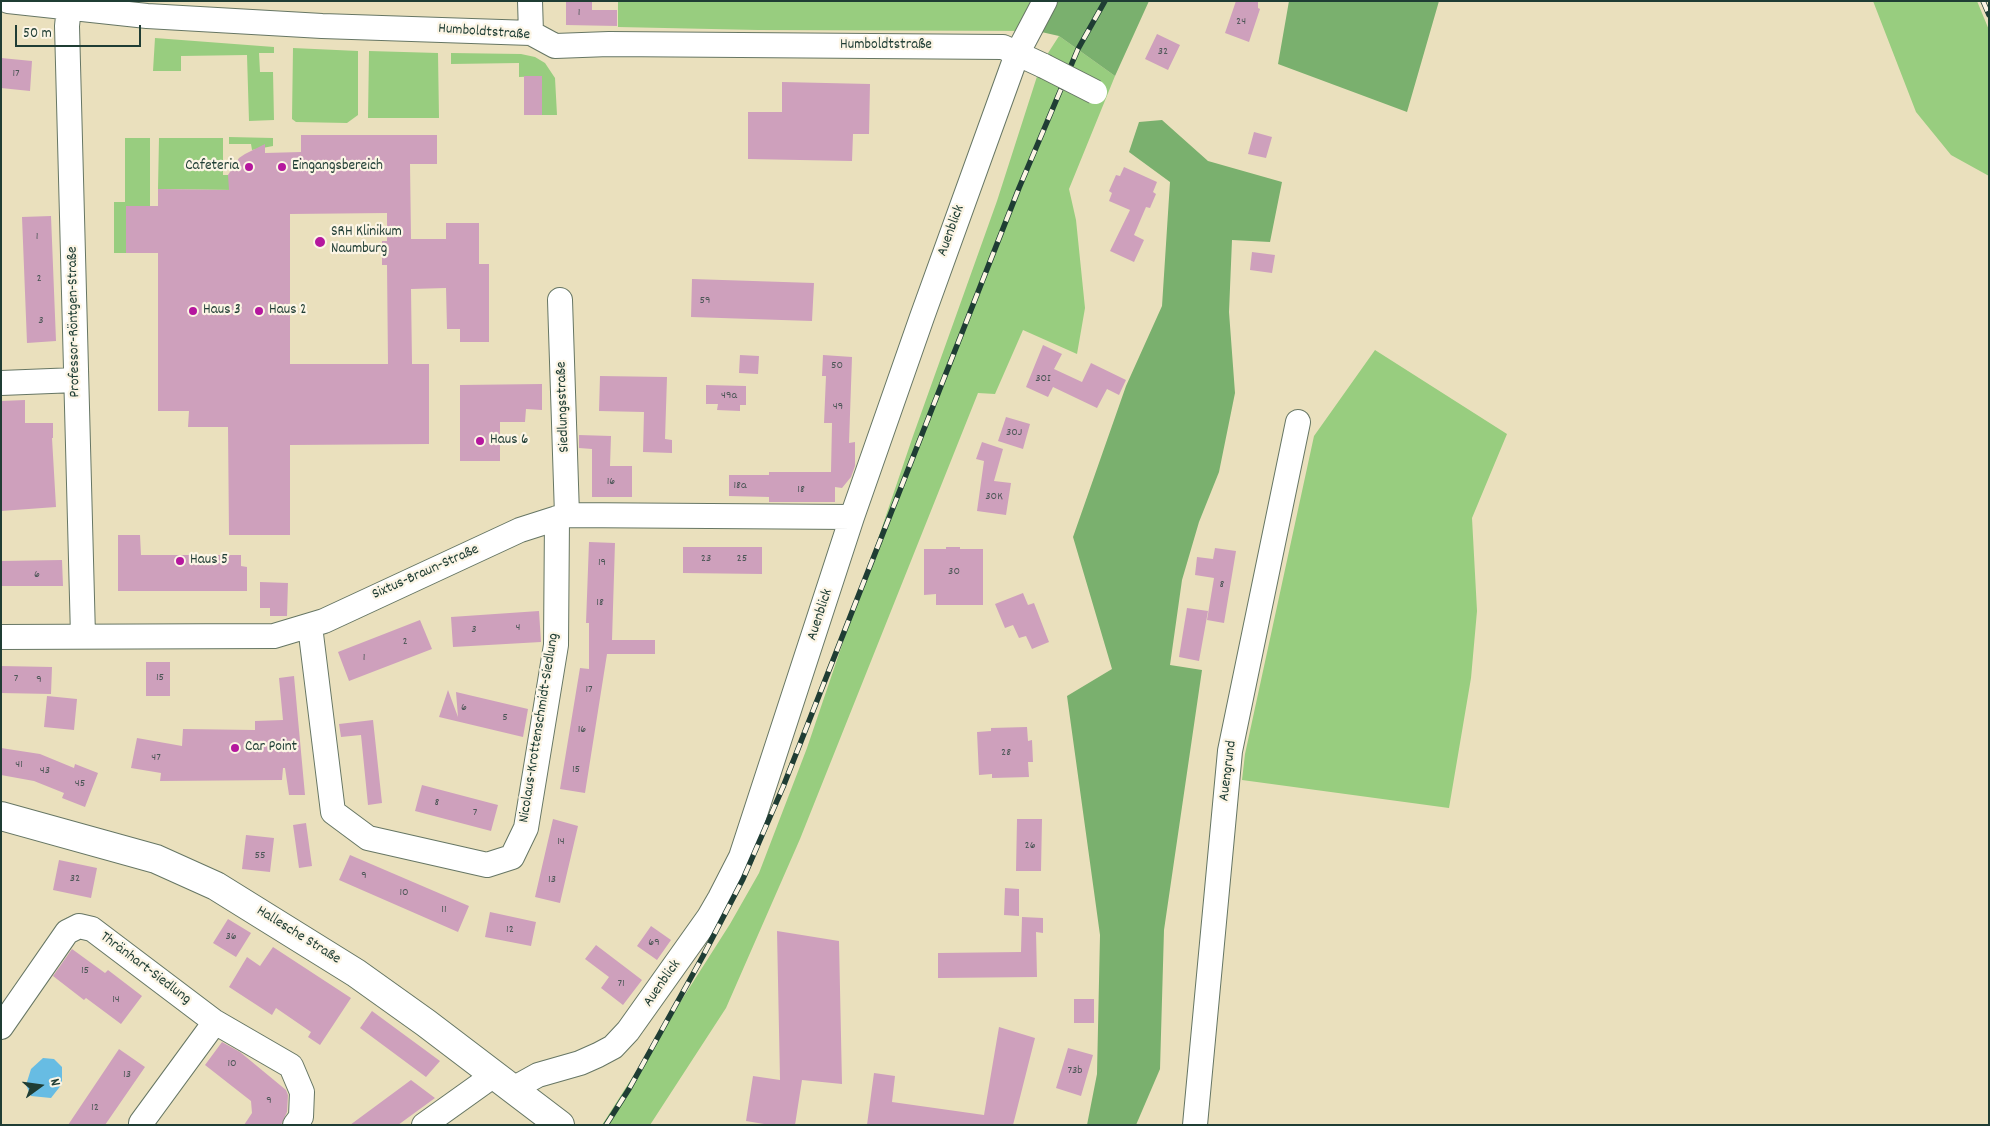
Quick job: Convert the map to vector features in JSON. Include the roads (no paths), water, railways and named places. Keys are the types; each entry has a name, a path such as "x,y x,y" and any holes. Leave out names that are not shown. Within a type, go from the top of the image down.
{"main road":[{"name":"Hallesche Straße","path":"1,816 156,859 216,886 356,972 560,1125"}],"street":[{"name":"Humboldtstraße","path":"8,1 69,8 147,9 322,26 531,33 555,46 609,44 1003,47 1017,54"},
{"path":"530,1 531,33"},
{"name":"Auenblick","path":"424,1125 504,1083 520,1085 538,1075 580,1063 613,1047 645,1010 720,898 741,857 852,517 922,316 1017,54 1045,1"},
{"name":"Professor-Röntgen-Straße","path":"69,8 83,636"},
{"path":"1017,54 1095,92"},
{"name":"Siedlungsstraße","path":"560,300 562,516"},
{"path":"1,383 76,380"},
{"name":"Auengrund","path":"1195,1125 1230,751 1298,422"},
{"name":"Sixtus-Braun-Straße","path":"1,637 274,636 310,626 520,530 562,516 852,517"},
{"name":"Nicolaus-Krottenschmidt-Siedlung","path":"310,626 333,812 368,838 487,865 512,857 526,828 556,645 562,516"},
{"name":"Thränhart-Siedlung","path":"1,1027 67,932 79,926 92,929 216,1022 291,1066 302,1092 301,1117 295,1125"},
{"path":"141,1124 216,1022"}],"water":[{"path":"43,1058 54,1059 62,1067 62,1084 51,1098 31,1096 26,1085 31,1069"}],"railway":[{"path":"606,1125 629,1089 703,956 743,879 783,787 1019,188 1078,49 1105,1"},
{"path":"1983,1 1989,15"}],"place":[{"name":"Cafeteria","path":"249,167"},
{"name":"Eingangsbereich","path":"282,167"},
{"name":"SRH Klinikum Naumburg","path":"320,242"},
{"name":"Haus 3","path":"193,311"},
{"name":"Haus 2","path":"259,311"},
{"name":"Haus 6","path":"480,441"},
{"name":"Haus 5","path":"180,561"},
{"name":"Car Point","path":"235,748"}]}
